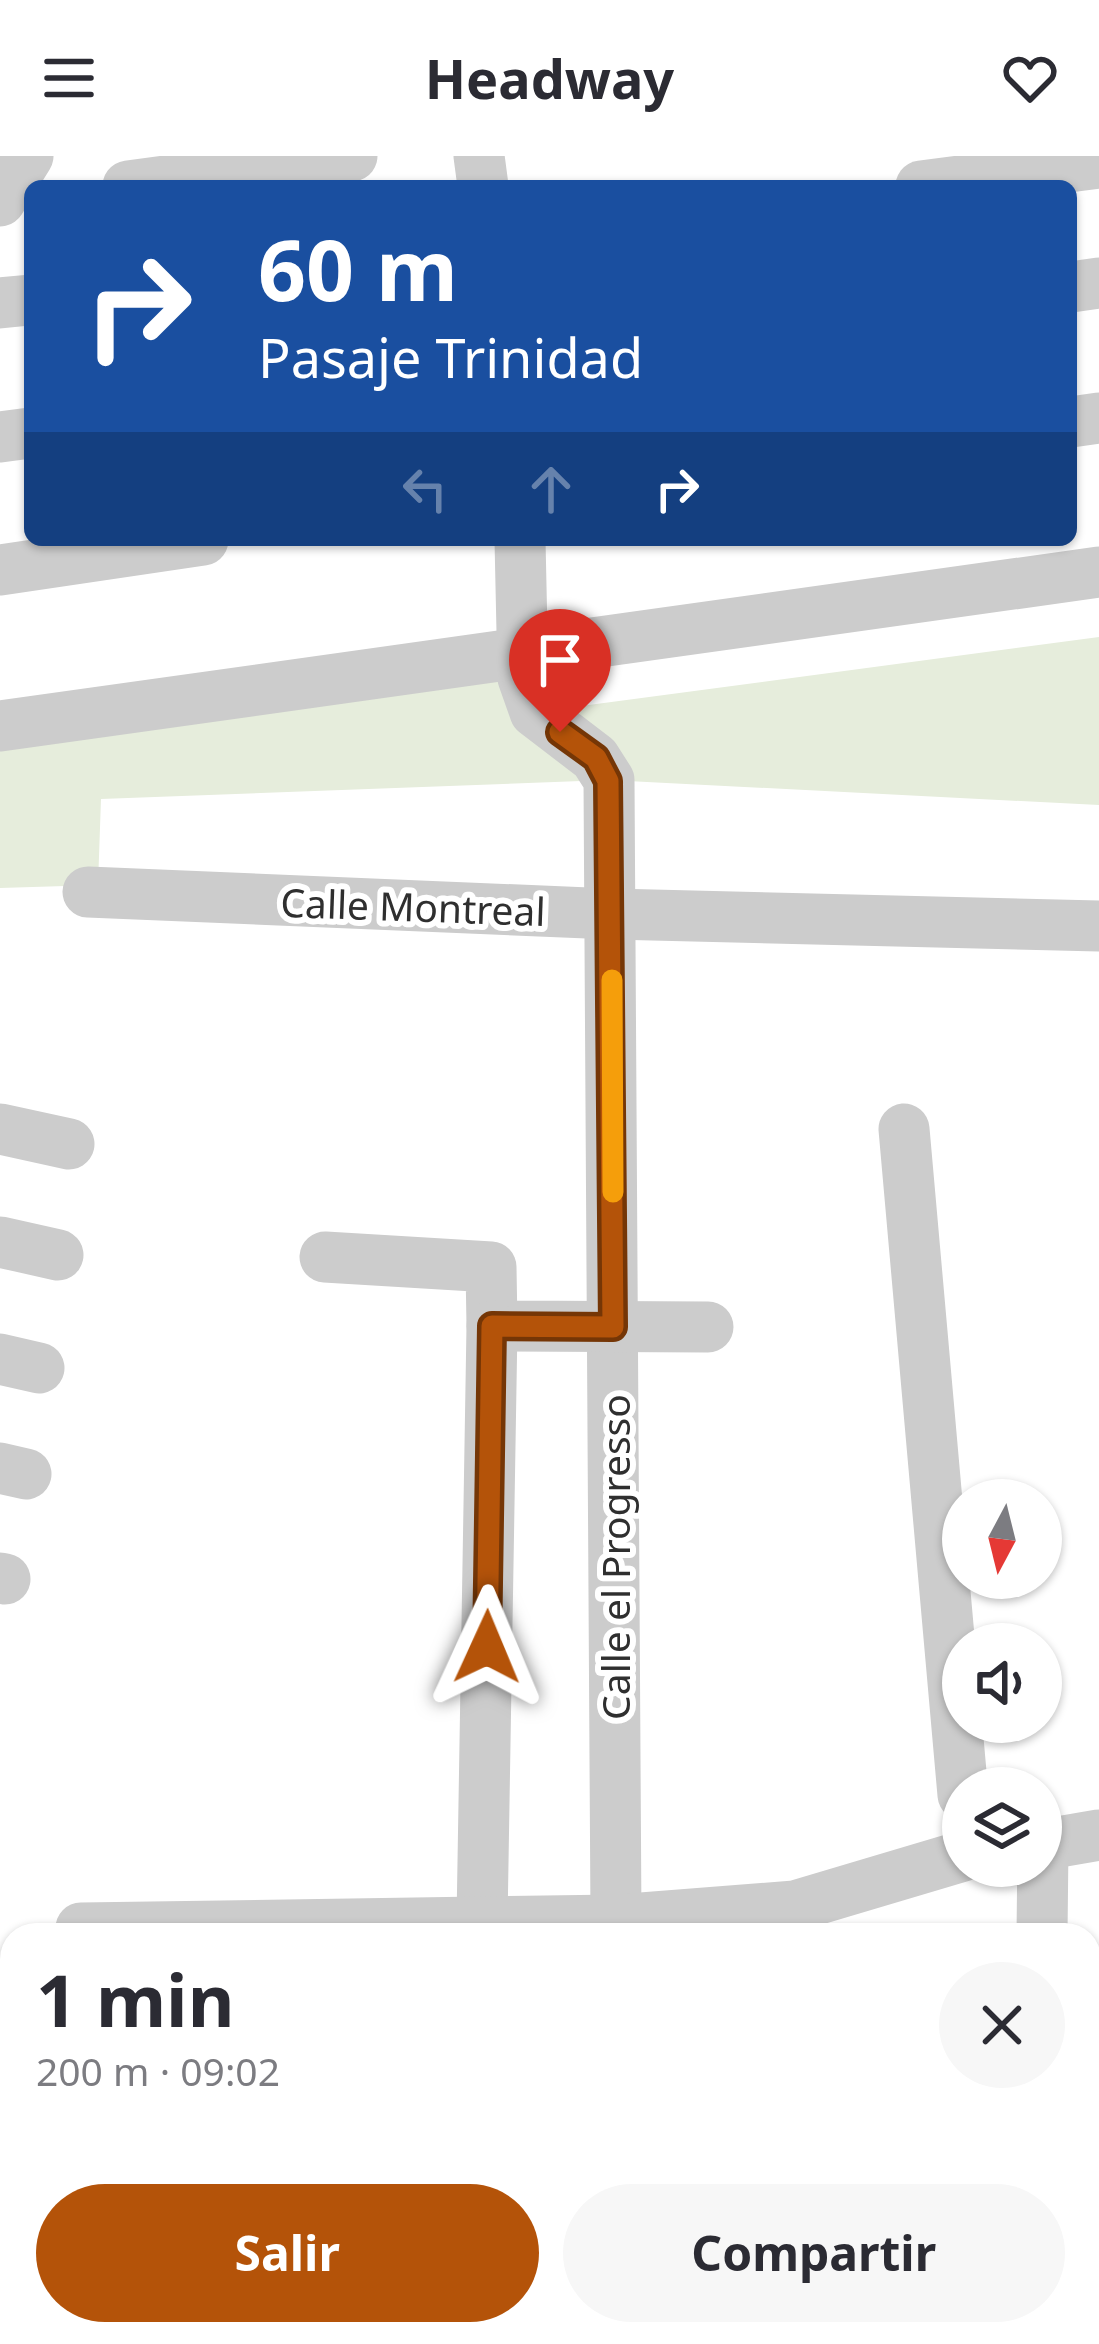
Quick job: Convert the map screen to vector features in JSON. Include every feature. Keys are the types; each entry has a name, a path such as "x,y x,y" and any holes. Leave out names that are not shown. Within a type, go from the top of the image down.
{"street":[{"path":"173,180 352,156"},
{"path":"967,180 1099,163"},
{"path":"0,570 162,546"},
{"name":"Calle el Progresso","path":"520,546 523,678 535,712 596,758 608,781 616,1920"},
{"path":"0,727 1099,572"},
{"name":"Calle Montreal","path":"88,892 612,914 1099,926"},
{"path":"0,1129 69,1144"},
{"path":"904,1129 961,1767"},
{"path":"0,1242 58,1256"},
{"path":"325,1257 491,1267 482,1922"},
{"path":"492,1326 708,1328"},
{"path":"1062,1841 1099,1835"},
{"path":"415,1923 616,1920 795,1906 942,1862"},
{"path":"1042,1887 1042,1923"}],"green space":[{"path":"1099,637 1099,805 608,780 101,799 98,885 0,888 0,726 522,653 536,712"}],"slow traffic":[{"path":"612,980 613,1192"}],"route":[{"path":"487,1647 492,1326 613,1327 608,781 596,758 560,732"}]}
